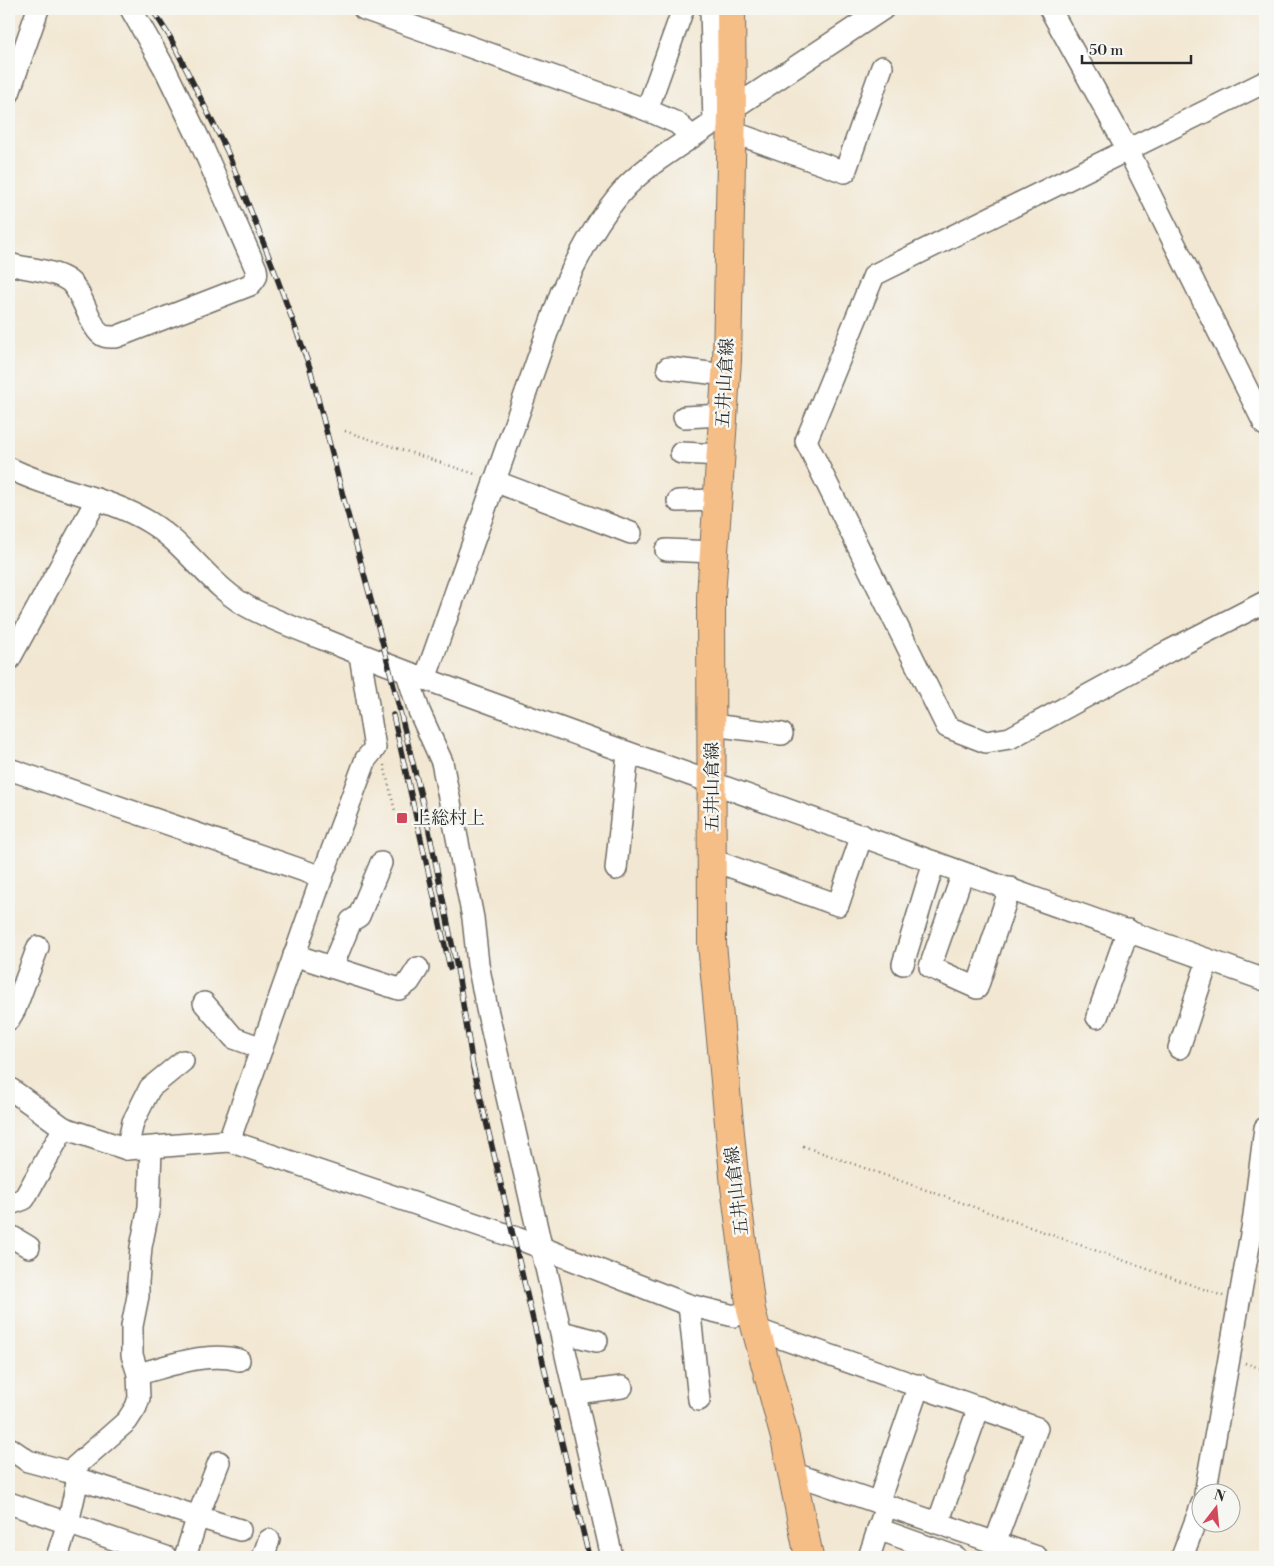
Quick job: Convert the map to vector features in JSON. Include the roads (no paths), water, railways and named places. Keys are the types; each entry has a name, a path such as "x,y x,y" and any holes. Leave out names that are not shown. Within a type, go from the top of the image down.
{"main road":[{"name":"五井山倉線","path":"731,9 726,122 726,374 711,596 712,944 735,1186 754,1320 786,1438 809,1557"}],"street":[{"path":"9,93 38,9"},
{"path":"9,264 59,275 69,280 75,287 97,331 103,336 116,337 250,285 256,278 256,269 199,139 165,69 131,9"},
{"path":"364,9 646,110 677,123 691,136"},
{"path":"646,110 683,9"},
{"path":"711,9 726,122"},
{"path":"612,1557 487,1009 478,964 473,918 442,762 419,711 416,676 494,481 561,293 594,228 628,186 691,136 726,122 883,9"},
{"path":"1050,9 1128,150 1265,425"},
{"path":"726,122 845,172 882,67"},
{"path":"1265,82 874,275 806,441 947,727 986,742 1010,738 1169,651 1265,602"},
{"path":"668,368 726,374"},
{"path":"684,417 723,415"},
{"path":"681,453 721,455"},
{"path":"9,468 97,499 148,522 164,532 237,602 360,655 712,784 862,835 963,873 1010,888 1265,980"},
{"path":"494,481 631,534"},
{"path":"9,660 97,499"},
{"path":"678,501 718,500"},
{"path":"666,550 714,552"},
{"path":"229,1141 322,877 366,760 375,748 360,655"},
{"path":"712,725 782,734"},
{"path":"616,869 628,753"},
{"path":"9,769 322,877"},
{"path":"712,860 838,906 862,835"},
{"path":"903,964 934,862"},
{"path":"332,967 351,921 359,916 380,863"},
{"path":"963,873 930,967 978,988 1010,888"},
{"path":"1097,1017 1128,930"},
{"path":"9,1019 15,1009 38,947"},
{"path":"294,955 398,989 409,982 418,968"},
{"path":"1179,1048 1208,960"},
{"path":"204,1003 234,1038 262,1048"},
{"path":"127,1150 133,1122 150,1088 183,1061"},
{"path":"10,1093 64,1128 127,1150 229,1141 540,1247 689,1305 754,1320 919,1385 1037,1428 995,1543"},
{"path":"9,1204 24,1198 64,1128"},
{"path":"1209,1484 1253,1223 1265,1128"},
{"path":"57,1557 68,1523 74,1475 127,1420 136,1407 139,1398 138,1374 132,1356 132,1326 138,1296 141,1247 149,1207 151,1148"},
{"path":"9,1235 29,1248"},
{"path":"689,1305 699,1400"},
{"path":"561,1332 598,1341"},
{"path":"138,1374 197,1359 226,1356 239,1360"},
{"path":"869,1557 878,1529 882,1504 919,1385"},
{"path":"576,1393 622,1387"},
{"path":"938,1523 979,1407"},
{"path":"9,1448 28,1461 240,1530"},
{"path":"185,1557 198,1516 219,1462"},
{"path":"792,1473 1037,1557"},
{"path":"9,1502 166,1557"},
{"path":"878,1529 947,1556"},
{"path":"1182,1557 1192,1530"}],"railway":[{"path":"152,9 170,37 227,151 273,267 310,368 389,667 426,816 458,973 474,1073"},
{"path":"393,715 450,968"},
{"path":"473,1066 589,1557"}],"place":[{"name":"上総村上","path":"402,818"}]}
